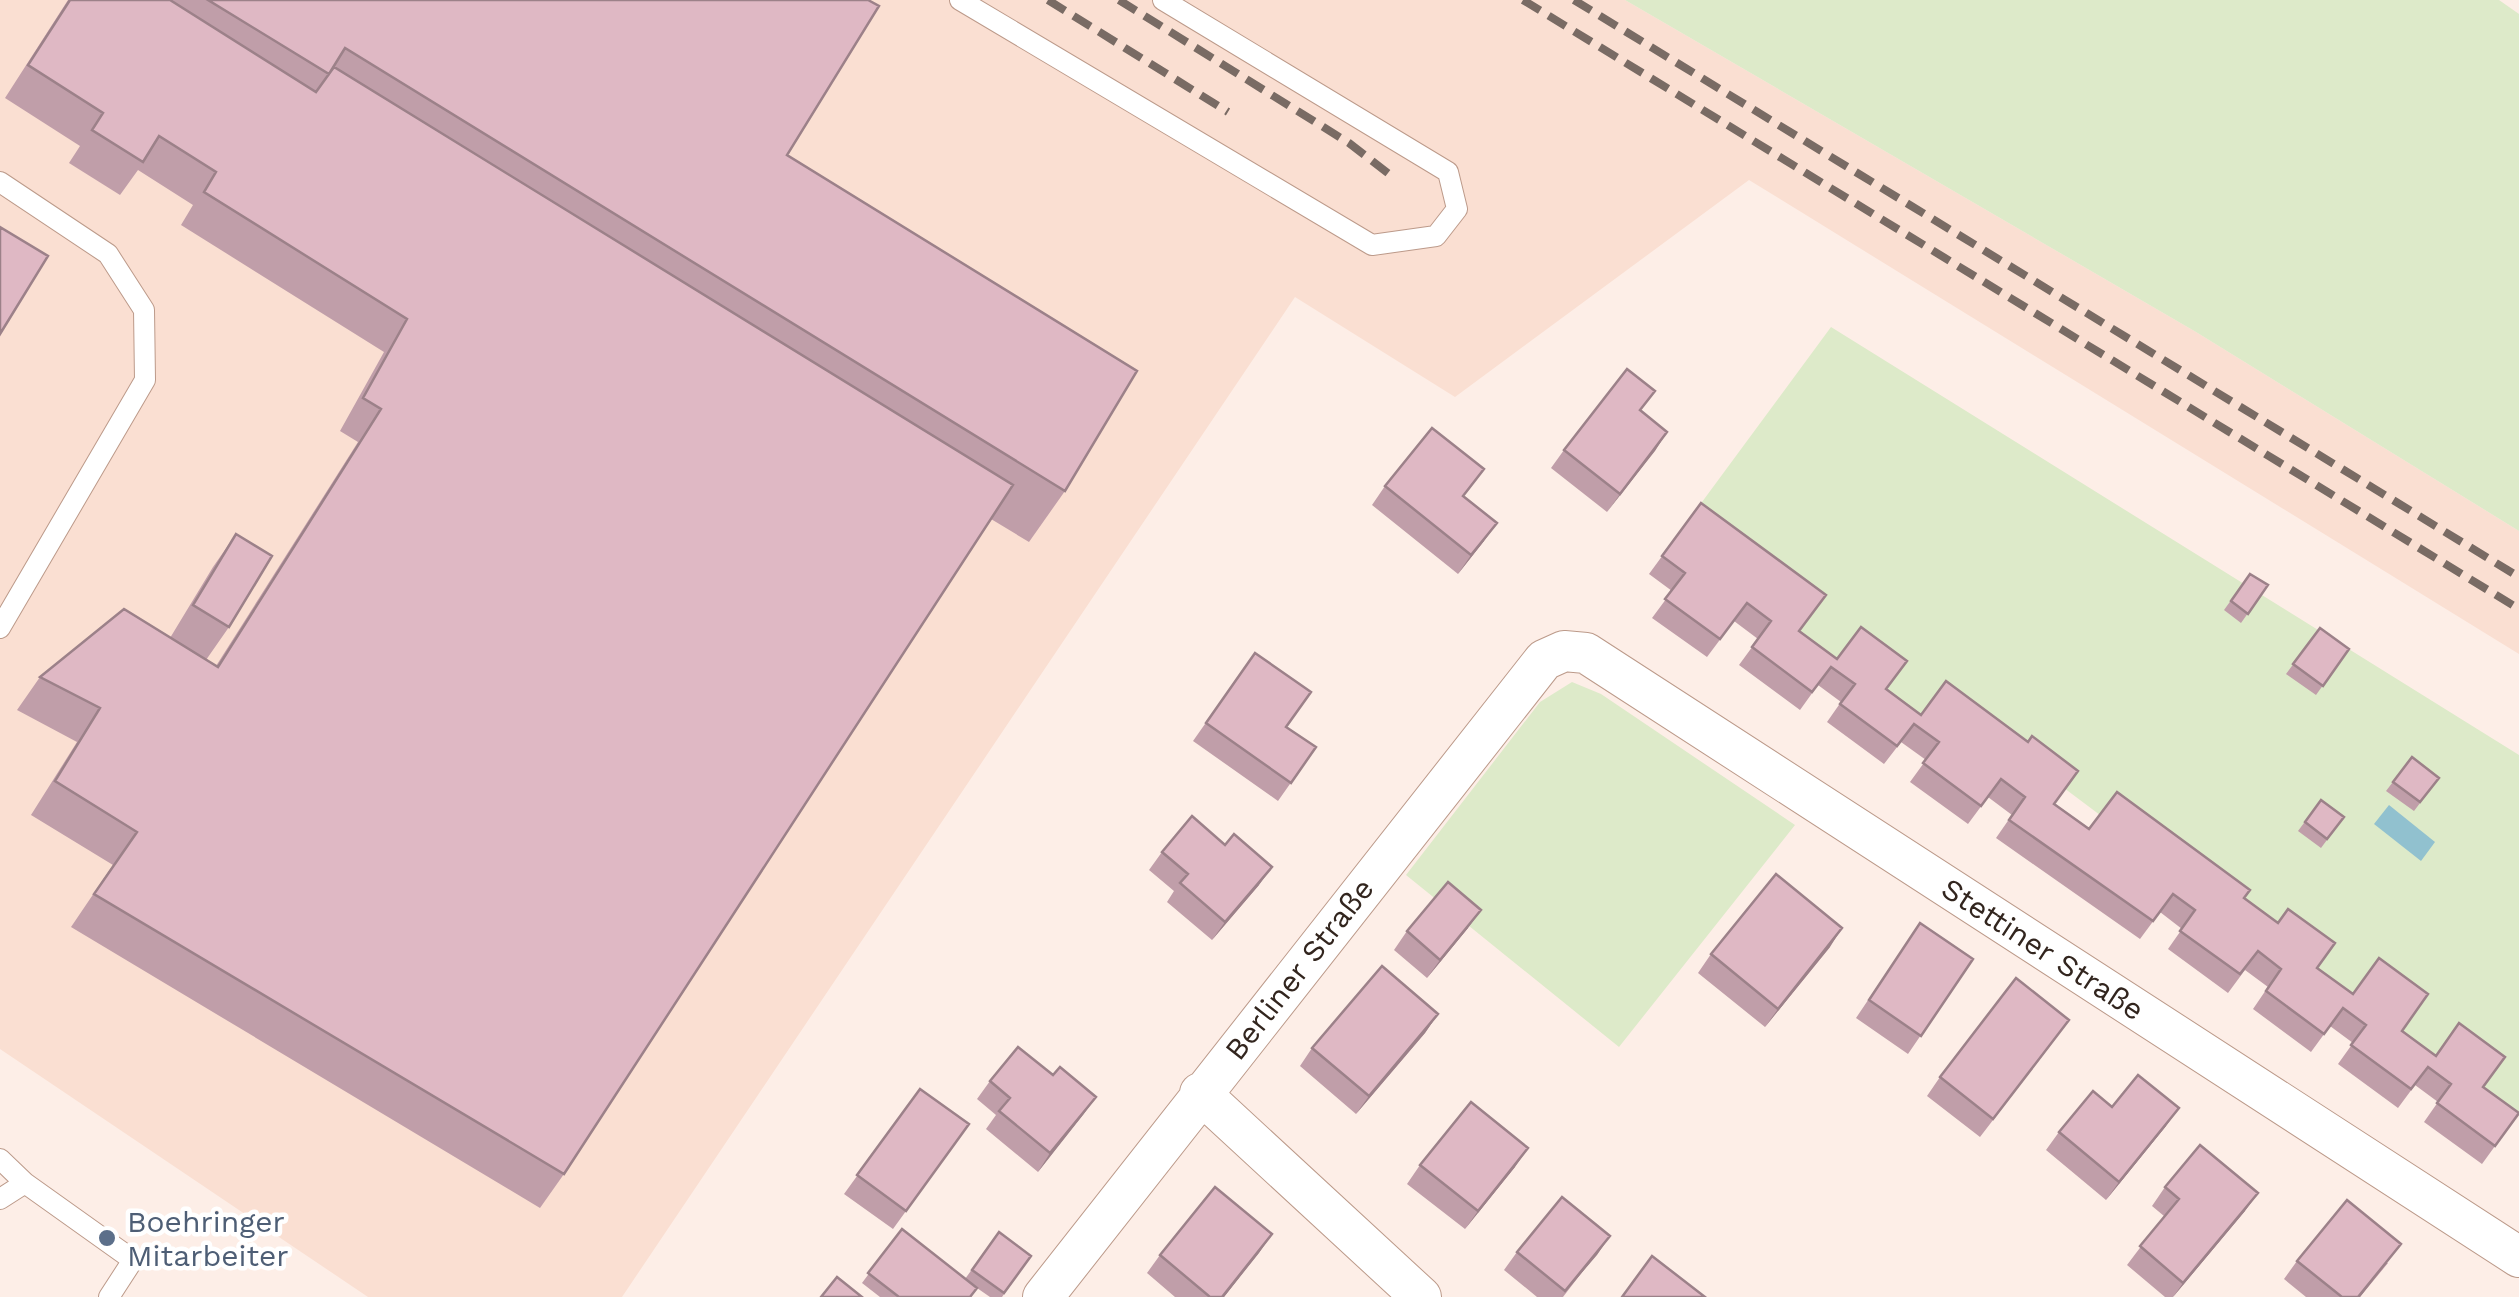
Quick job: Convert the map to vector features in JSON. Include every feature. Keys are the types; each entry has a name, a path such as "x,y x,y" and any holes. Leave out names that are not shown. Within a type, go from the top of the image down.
{"street":[{"name":"Berliner Straße","path":"1043,1297 1544,660 1564,651"},
{"name":"Stettiner Straße","path":"1564,651 1586,654 2519,1257"},
{"path":"1200,1094 1421,1297"}],"lane":[{"path":"960,0 1372,245 1436,236 1457,208 1448,172 1163,0"},
{"path":"0,182 108,254 144,310 145,362 145,380 0,628"},
{"path":"0,1159 25,1183 132,1260 109,1297"},
{"path":"0,1199 25,1183"}],"shaded area":[{"path":"0,0 1625,0 2196,332 2519,531 2519,654 1749,180 1455,397 1295,297 622,1297 368,1297 0,1049"}],"green space":[{"path":"1625,0 2499,0 2519,14 2519,531 2196,332"},
{"path":"1831,327 2519,755 2519,1114 2506,1132 2340,1013 2100,815 2020,755 1908,733 1874,708 1894,679 1824,677 1786,649 1812,614 1688,521"},
{"path":"1572,682 1601,694 1795,825 1619,1047 1406,875 1540,702"}],"water":[{"path":"2389,805 2435,842 2421,861 2374,824"}],"building":[{"path":"70,0 170,0 316,92 334,67 1013,485 564,1174 94,894 137,832 55,781 100,708 40,677 124,609 218,667 381,409 363,398 407,319 204,192 216,172 159,136 143,162 92,130 103,113 28,65"},
{"path":"208,0 868,0 879,6 787,155 1137,371 1065,491 345,48 329,74"},
{"path":"0,227 48,256 0,334"},
{"path":"1627,369 1655,391 1640,410 1667,432 1620,494 1564,450"},
{"path":"1432,428 1484,469 1463,496 1497,523 1471,555 1385,486"},
{"path":"1701,503 1826,595 1799,631 1837,659 1861,627 1907,661 1886,689 1921,715 1946,681 2028,742 2032,736 2078,771 2054,804 2089,829 2117,792 2250,890 2244,898 2278,923 2288,909 2335,943 2317,968 2353,994 2379,958 2428,994 2402,1031 2436,1056 2459,1023 2505,1057 2483,1087 2519,1113 2495,1146 2437,1103 2451,1084 2428,1067 2411,1089 2351,1045 2366,1025 2343,1008 2324,1034 2266,991 2281,969 2258,951 2240,974 2180,931 2195,910 2173,894 2153,921 2009,820 2025,797 2001,779 1981,806 1923,763 1939,742 1914,724 1897,746 1840,704 1855,684 1831,667 1812,692 1752,647 1771,621 1747,603 1720,639 1665,599 1685,573 1662,556"},
{"path":"236,534 272,556 229,627 193,605"},
{"path":"2250,574 2268,585 2248,614 2231,601"},
{"path":"2320,628 2349,649 2323,686 2293,664"},
{"path":"1255,653 1311,692 1286,727 1316,747 1291,783 1206,723"},
{"path":"2412,757 2439,778 2420,802 2393,782"},
{"path":"2321,800 2344,817 2327,839 2305,822"},
{"path":"1192,816 1225,845 1234,834 1272,867 1225,922 1180,883 1188,874 1162,852"},
{"path":"1776,874 1842,928 1778,1009 1711,954"},
{"path":"1448,882 1481,910 1440,960 1407,931"},
{"path":"1920,923 1973,959 1921,1036 1869,1000"},
{"path":"1382,966 1438,1014 1369,1096 1312,1048"},
{"path":"2016,978 2069,1020 1993,1119 1940,1077"},
{"path":"1018,1047 1053,1075 1060,1067 1096,1097 1050,1153 999,1111 1010,1098 990,1081"},
{"path":"2138,1075 2179,1108 2119,1182 2059,1132 2093,1091 2112,1107"},
{"path":"920,1089 969,1124 906,1211 857,1175"},
{"path":"1471,1102 1528,1148 1478,1211 1420,1165"},
{"path":"2200,1145 2258,1193 2183,1283 2140,1246 2179,1199 2165,1187"},
{"path":"1215,1187 1272,1234 1222,1297 1210,1297 1160,1255"},
{"path":"1562,1197 1610,1236 1565,1291 1517,1252"},
{"path":"2347,1200 2401,1244 2358,1297 2342,1297 2297,1261"},
{"path":"902,1229 977,1288 970,1297 899,1297 868,1273"},
{"path":"999,1232 1031,1256 1004,1293 972,1270"},
{"path":"1652,1256 1705,1297 1622,1297"},
{"path":"837,1277 862,1297 821,1297"}],"railway":[{"path":"1048,0 1228,112"},
{"path":"1119,0 1349,143 1393,177"},
{"path":"1523,0 2519,609"},
{"path":"1574,0 2519,577"}],"place":[{"name":"Boehringer Mitarbeiter","path":"107,1238"}]}
